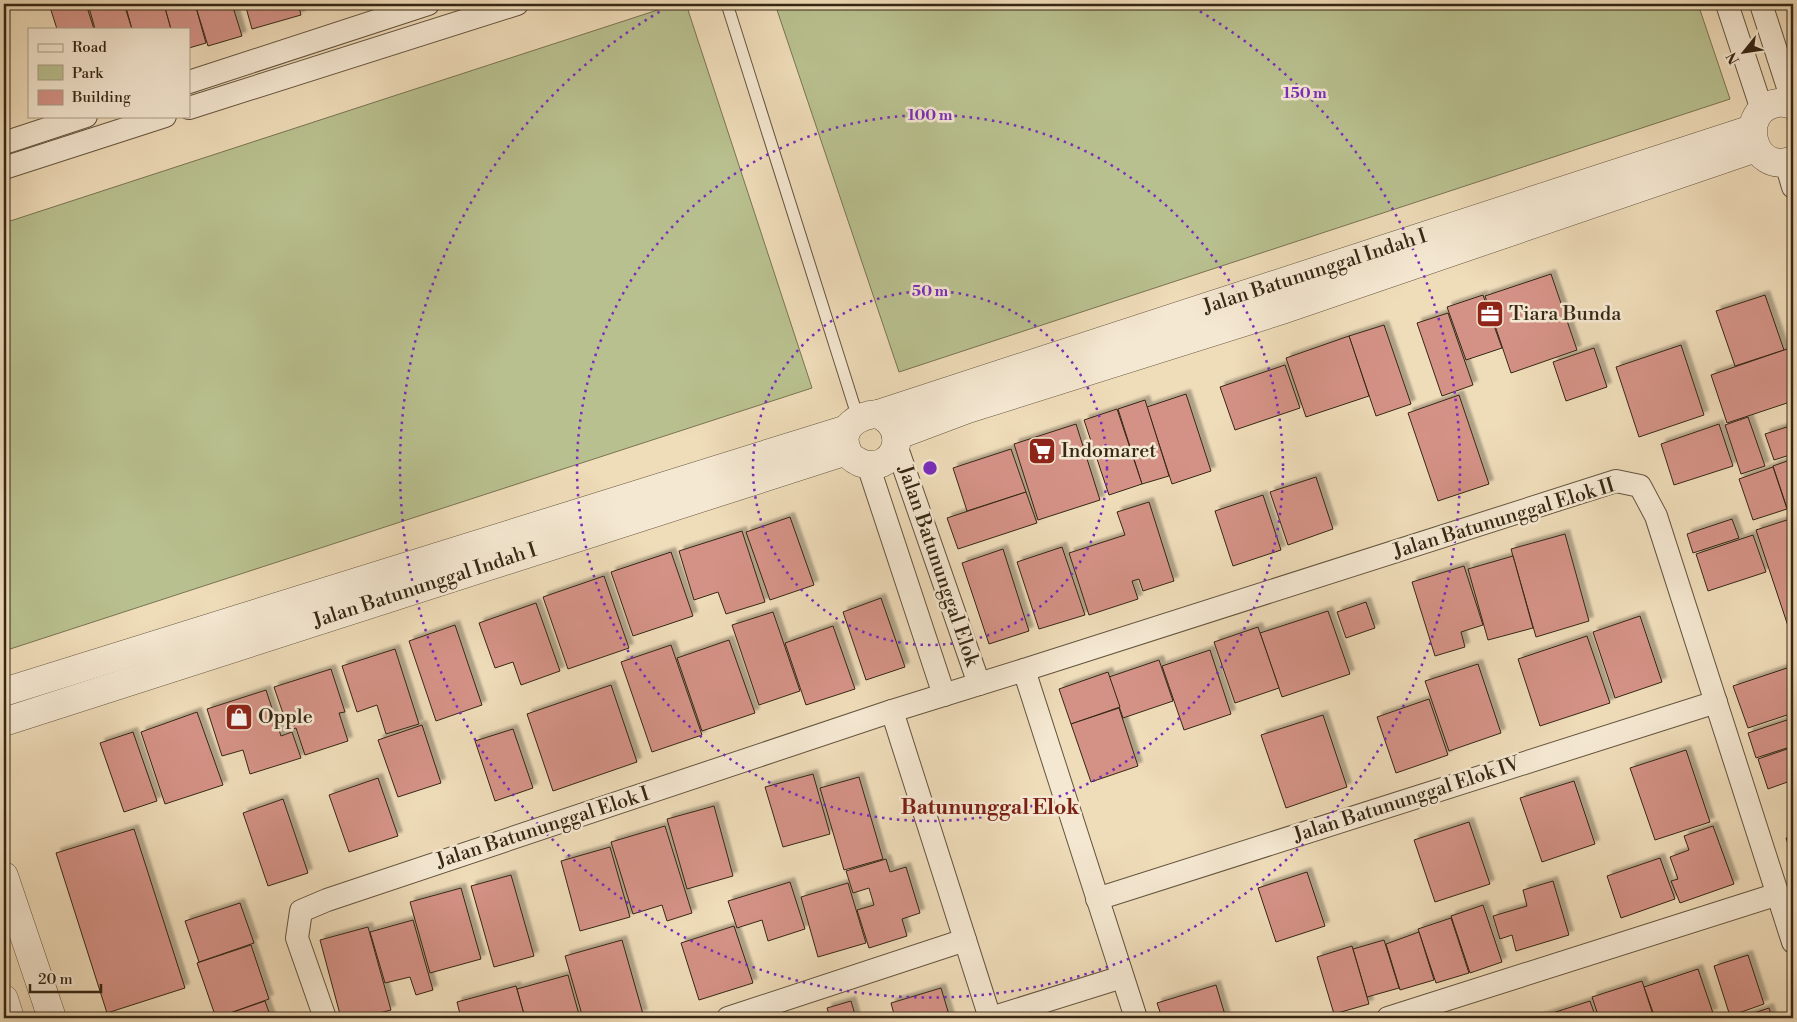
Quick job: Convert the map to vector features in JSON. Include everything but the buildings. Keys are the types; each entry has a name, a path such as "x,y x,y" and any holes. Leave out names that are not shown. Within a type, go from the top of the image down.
{"street":[{"path":"190,108 268,70 428,4"},
{"path":"190,82 268,70 517,4"},
{"path":"1727,4 1757,129 1769,160 1791,170"},
{"path":"1761,4 1793,104"},
{"name":"Jalan Batununggal Indah I","path":"860,435 884,461 891,455 896,442 968,409 1275,298 1757,129 1777,103 1793,104"},
{"path":"4,144 80,118"},
{"path":"4,168 158,118"},
{"name":"Jalan Batununggal Indah I","path":"4,722 450,566 860,435 1275,298"},
{"path":"860,435 887,418 892,426 896,442"},
{"name":"Jalan Batununggal Elok","path":"860,435 944,695"},
{"name":"Jalan Batununggal Elok","path":"896,442 979,684"},
{"name":"Jalan Batununggal Elok II","path":"1024,670 1616,480 1640,486 1656,516 1793,942"},
{"name":"Jalan Batununggal Indah I","path":"4,692 450,566"},
{"path":"1024,670 1136,1018"},
{"name":"Jalan Batununggal Elok","path":"892,712 1024,670"},
{"name":"Jalan Batununggal Elok IV","path":"1097,899 1716,702"},
{"path":"892,712 990,1018 1122,977"},
{"name":"Jalan Batununggal Elok I","path":"326,1018 297,938 301,911 327,900 892,712"},
{"path":"4,876 52,1018"},
{"path":"1388,1018 1778,894"},
{"path":"728,1018 965,940"},
{"path":"4,999 10,1018"}],"lane":[{"path":"727,4 860,435"}],"green space":[{"path":"676,4 686,4 812,388 4,651 4,223"},
{"path":"775,4 1698,4 1730,99 899,372"}],"place":[{"name":"Tiara Bunda","path":"1490,314"},
{"name":"Indomaret","path":"1042,451"},
{"name":"Opple","path":"239,717"}],"district":[{"name":"Batununggal Elok","path":"990,808"}]}
